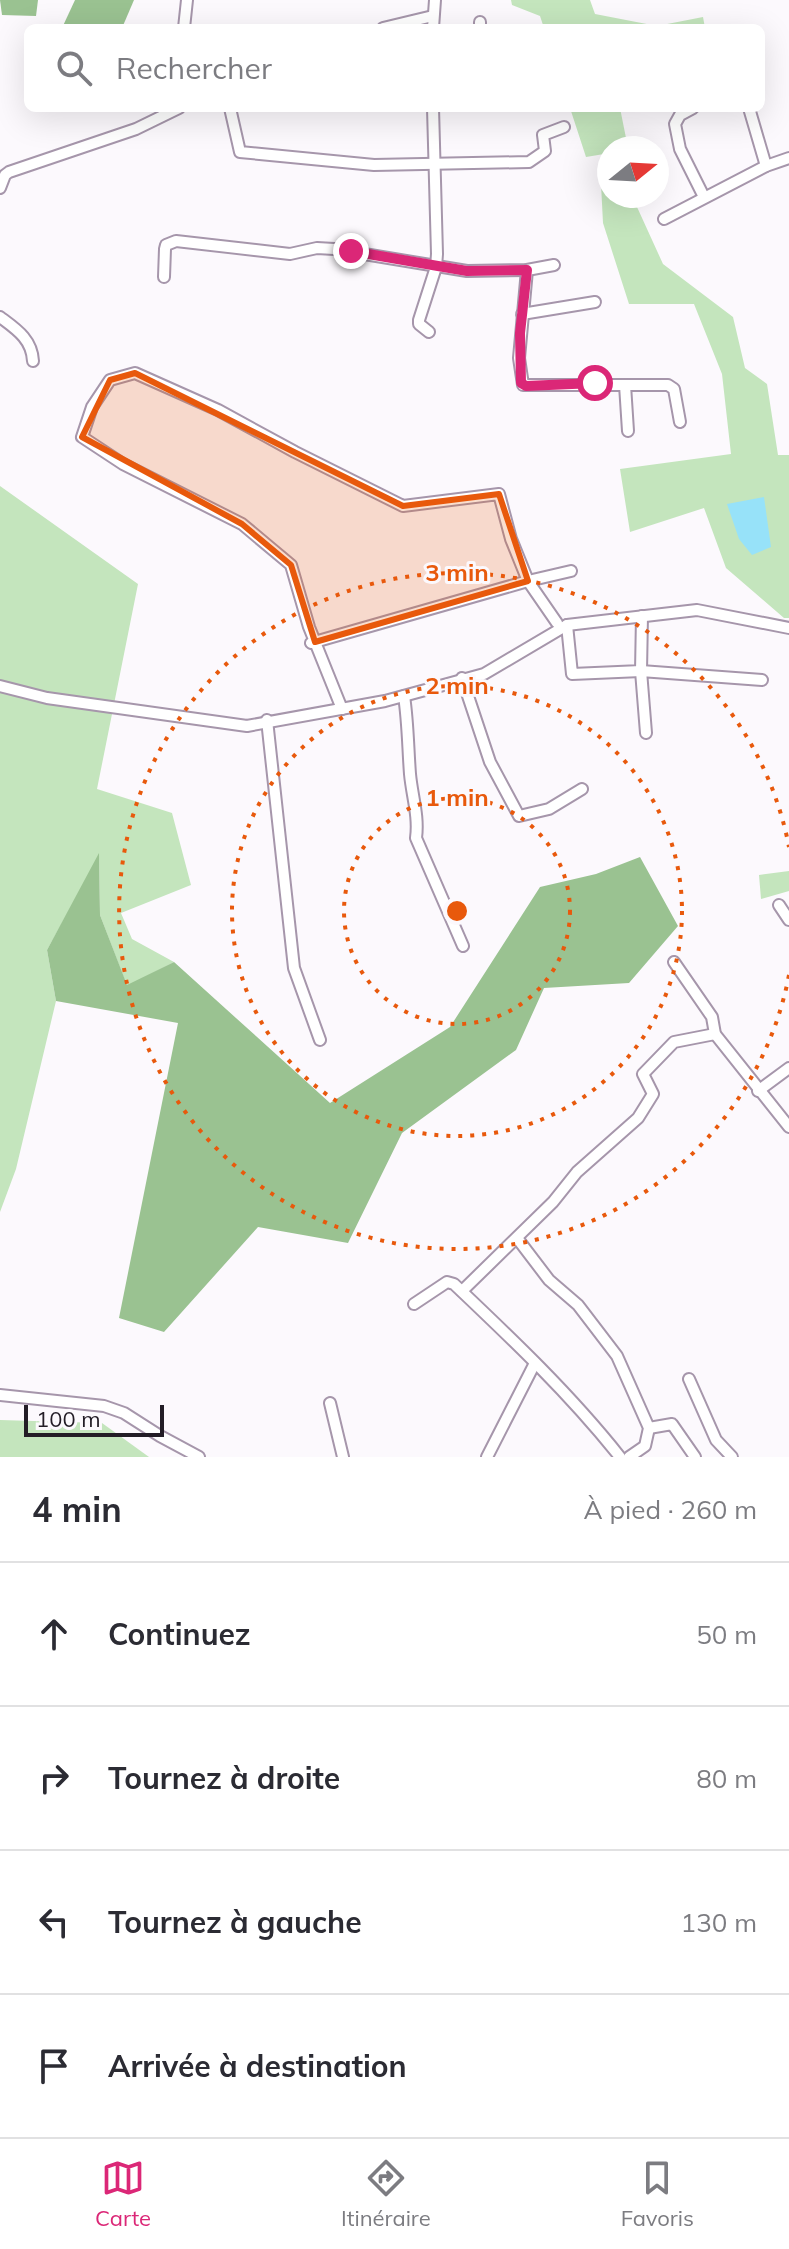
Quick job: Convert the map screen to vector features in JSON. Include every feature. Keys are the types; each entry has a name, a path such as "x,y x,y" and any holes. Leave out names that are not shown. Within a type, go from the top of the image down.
{"street":[{"path":"184,24 187,0"},
{"path":"433,22 435,0"},
{"path":"0,188 9,172 136,129 171,112"},
{"path":"231,112 240,152 374,165 529,162 545,151 543,135 564,127"},
{"path":"429,332 419,324 419,315 436,267 437,165 433,112"},
{"path":"686,112 675,124 680,149 704,197"},
{"path":"750,112 766,166"},
{"path":"664,219 766,166 789,158"},
{"path":"164,277 166,245 176,241 290,254 320,248 334,249 467,271 527,270 554,265"},
{"path":"527,270 519,358 523,385 672,386 680,422"},
{"path":"522,314 595,302"},
{"path":"0,317 28,341 33,361"},
{"path":"342,709 313,643 291,565 242,524 123,464 82,437 92,407 110,380 135,373 218,410 403,506 499,494 511,539 528,581 562,624 572,674 641,671 762,680"},
{"path":"625,385 628,431"},
{"path":"313,643 571,571"},
{"path":"0,686 47,698 247,726 404,696 484,674 562,624 697,610 789,628"},
{"path":"642,616 641,671 646,733"},
{"path":"462,679 490,762 519,816 549,809 582,789"},
{"path":"404,696 410,773 418,823 416,838 463,946"},
{"path":"267,721 294,968 320,1040"},
{"path":"779,905 789,920"},
{"path":"674,962 712,1017 715,1034 789,1127"},
{"path":"462,1291 553,1202 577,1172 638,1118 653,1094 643,1074 653,1063 674,1042 715,1034"},
{"path":"758,1090 789,1068"},
{"path":"517,1238 549,1280 578,1305 617,1356 649,1428 645,1446 629,1457"},
{"path":"414,1304 447,1282 454,1284 581,1409 620,1457"},
{"path":"487,1457 535,1363"},
{"path":"689,1379 716,1440 732,1457"},
{"path":"0,1395 104,1406 140,1421 199,1457"},
{"path":"330,1403 343,1457"},
{"path":"649,1428 672,1424 695,1457"}],"highlighted area":[{"path":"135,373 403,506 499,494 528,581 315,642 291,565 242,524 82,437 110,380"}],"green space":[{"path":"0,0 38,0 36,16 2,15"},
{"path":"75,0 134,0 124,24 64,24"},
{"path":"511,0 590,0 595,14 647,24 543,24 540,16 512,5"},
{"path":"703,17 704,24 667,24"},
{"path":"571,112 621,112 626,136 597,136 597,155 586,157"},
{"path":"602,208 637,208 663,264 733,317 745,368 767,384 778,455 789,455 789,618 784,618 726,568 704,508 630,532 620,469 731,454 722,374 694,304 629,304 603,223"},
{"path":"0,486 138,584 97,789 172,813 191,885 121,913 132,939 174,962 127,986 100,915 99,856 47,950 56,1001 16,1169 0,1212"},
{"path":"99,853 100,915 127,985 174,962 330,1103 450,1027 540,887 596,874 640,857 678,926 629,983 544,988 516,1050 402,1133 348,1243 258,1227 164,1332 119,1318 178,1023 56,1001 47,950"},
{"path":"789,871 789,891 761,899 759,875"},
{"path":"0,1420 102,1423 149,1457 0,1457"}],"water":[{"path":"764,497 771,547 752,555 739,539 727,504"}],"route":[{"path":"351,251 467,271 527,270 520,333 521,383 526,386 595,383"}]}
